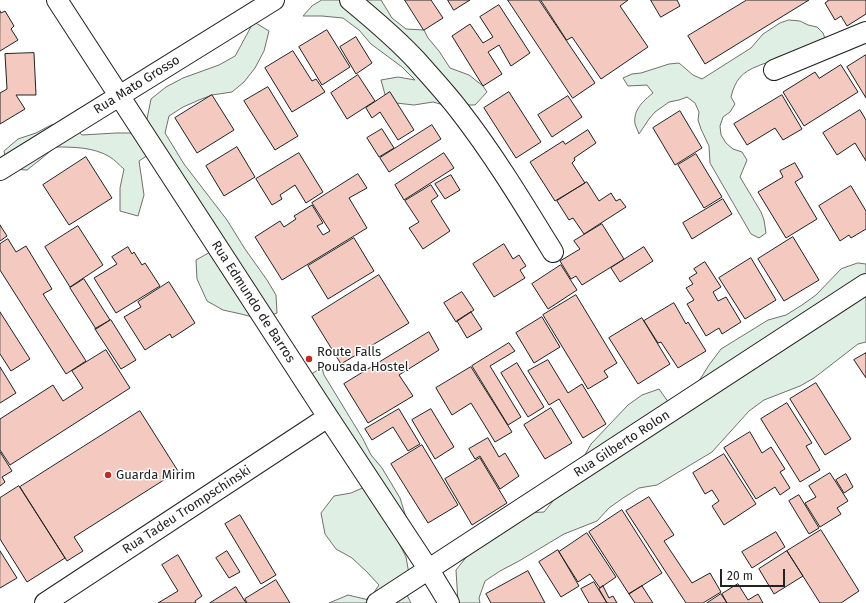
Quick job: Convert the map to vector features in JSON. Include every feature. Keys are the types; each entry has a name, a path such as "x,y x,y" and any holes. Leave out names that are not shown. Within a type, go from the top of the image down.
{"street":[{"name":"Rua Edmundo de Barros","path":"57,0 429,570 449,603"},
{"name":"Rua Mato Grosso","path":"0,170 274,0"},
{"path":"350,0 383,27 416,60 458,109 485,145 522,201 552,252"},
{"path":"774,70 866,32"},
{"name":"Rua Gilberto Rolon","path":"377,603 866,284"},
{"name":"Rua Tadeu Trompschinski","path":"45,603 328,417"}],"green space":[{"path":"322,0 339,0 345,2 347,0 381,0 392,18 406,29 424,30 428,38 450,68 469,75 483,86 487,92 475,105 456,105 451,107 433,102 414,105 396,103 386,98 381,80 398,77 415,80 402,67 371,44 359,30 343,18 303,16 312,6"},
{"path":"789,20 800,21 817,27 823,33 826,41 777,57 770,62 752,68 743,74 737,81 731,97 735,104 730,112 723,117 720,126 721,135 726,143 733,149 742,152 747,160 740,177 761,212 764,220 766,233 759,238 751,234 710,163 709,146 698,120 699,112 695,103 687,97 669,102 655,112 639,134 635,124 637,110 653,93 647,85 628,86 623,78 632,74 641,73 669,64 679,63 693,75 702,79 751,48 763,34 780,23"},
{"path":"254,22 269,31 264,51 255,68 244,82 232,92 212,95 183,107 169,116 165,133 184,164 227,220 276,295 277,313 260,319 223,310 207,301 197,279 196,260 212,251 154,151 139,161 144,195 138,216 120,211 120,188 124,169 112,158 104,154 83,148 55,147 27,170 8,169 4,151 18,139 36,133 51,125 69,122 82,135 136,133 147,119 151,99 166,87 183,78 219,65 235,56"},
{"path":"858,263 866,264 866,342 858,344 814,378 800,386 764,400 749,411 712,452 657,485 639,488 609,508 597,521 564,534 485,581 479,598 480,603 458,603 456,570 468,555 524,513 544,512 557,496 551,477 582,460 591,444 628,405 642,395 659,389 669,403 699,381 721,349 768,320 786,315 802,305 816,295 841,269"},
{"path":"322,368 324,375 363,439 371,455 382,468 400,498 411,530 398,541 406,557 409,574 406,593 411,603 329,603 348,595 369,600 379,585 352,558 336,549 325,534 321,513 334,496 351,493 367,486 312,382 312,374"}],"building":[{"path":"405,0 431,0 443,18 424,30"},
{"path":"448,0 470,0 454,10"},
{"path":"508,0 539,0 595,83 573,98"},
{"path":"541,0 628,0 620,6 648,47 601,79 572,37 567,40"},
{"path":"651,0 677,0 680,6 661,17"},
{"path":"747,0 809,0 705,64 688,36"},
{"path":"828,0 866,0 866,14 847,26 841,16 835,20 825,3"},
{"path":"499,5 530,53 511,66 499,45 488,52 502,74 483,86 452,36 470,24 483,43 493,37 480,17"},
{"path":"0,11 1,13 5,11 14,26 11,29 18,40 0,51"},
{"path":"327,30 350,67 322,85 299,47"},
{"path":"356,37 372,63 356,74 340,47"},
{"path":"293,51 312,81 316,79 325,92 292,112 265,68"},
{"path":"34,53 36,95 16,95 25,109 0,124 0,93 7,89 5,54"},
{"path":"866,55 866,98 847,67"},
{"path":"841,65 858,92 804,126 783,92 815,72 819,78"},
{"path":"358,75 375,101 347,119 331,93"},
{"path":"268,87 298,136 275,150 244,101"},
{"path":"390,92 414,130 398,140 380,112 372,118 366,108"},
{"path":"509,92 541,142 516,158 484,108"},
{"path":"212,95 234,130 197,153 175,118"},
{"path":"782,95 802,129 783,140 775,128 747,145 734,124"},
{"path":"568,96 582,117 552,137 538,115"},
{"path":"860,110 866,120 866,161 855,143 837,155 823,133"},
{"path":"680,111 702,148 675,165 653,128"},
{"path":"432,125 441,139 389,172 380,158"},
{"path":"382,129 394,148 379,157 367,138"},
{"path":"588,130 596,143 574,158 575,160 572,163 585,183 555,201 530,162 563,141 565,144"},
{"path":"237,147 255,177 224,196 206,166"},
{"path":"299,153 323,192 306,203 295,185 280,195 282,199 272,205 256,179"},
{"path":"444,153 454,168 404,200 395,185"},
{"path":"696,154 722,197 704,208 678,165"},
{"path":"86,157 112,198 69,225 43,185"},
{"path":"795,163 803,177 795,182 817,219 786,238 758,192 783,177 780,171"},
{"path":"358,174 367,188 349,198 367,228 282,280 255,237 280,221 284,227 296,219 294,216 312,205 323,223 317,226 323,235 330,231 312,203"},
{"path":"451,175 460,190 445,199 435,184"},
{"path":"587,182 599,201 611,193 616,201 620,199 626,207 584,234 573,218 569,220 557,201"},
{"path":"431,185 438,196 431,201 450,231 423,249 409,228 419,222 405,201"},
{"path":"851,186 866,211 866,229 851,238 849,235 840,241 819,206"},
{"path":"723,199 732,214 692,239 683,223"},
{"path":"602,224 624,259 582,285 576,276 571,279 560,261 580,249 574,241"},
{"path":"0,225 7,236 0,241"},
{"path":"78,226 103,265 70,287 45,247"},
{"path":"793,237 819,280 784,301 758,259"},
{"path":"354,238 374,271 328,299 308,266"},
{"path":"8,239 16,252 26,246 52,289 43,294 86,361 66,374 0,270 0,244"},
{"path":"504,244 513,259 519,255 526,266 520,270 525,278 494,297 473,264"},
{"path":"128,247 132,254 134,252 142,265 145,263 160,286 116,313 94,278 117,264 112,257"},
{"path":"644,247 653,261 620,282 611,268"},
{"path":"751,258 776,300 745,319 719,278"},
{"path":"705,262 721,287 713,292 718,301 726,297 741,322 722,334 719,328 706,336 687,304 694,300 686,288 693,284 689,278 697,273 694,269"},
{"path":"561,265 577,290 548,309 532,284"},
{"path":"379,275 409,323 341,364 312,317"},
{"path":"84,279 110,320 96,329 70,288"},
{"path":"169,282 195,323 172,338 170,334 145,350 124,317 141,307 138,302"},
{"path":"462,292 474,310 456,322 444,303"},
{"path":"576,295 617,363 604,371 608,377 588,389 543,315"},
{"path":"674,303 686,324 688,322 706,351 678,368 661,342 658,343 644,321"},
{"path":"0,312 30,359 11,371 0,354"},
{"path":"471,312 482,329 467,338 457,321"},
{"path":"542,317 560,347 534,363 516,333"},
{"path":"642,318 670,364 638,384 609,338"},
{"path":"111,320 136,360 121,369 95,329"},
{"path":"429,332 439,350 399,375 413,396 368,423 344,384"},
{"path":"509,343 515,351 490,366 521,417 508,425 472,366"},
{"path":"106,350 130,388 10,465 0,450 0,419 53,385 63,401 83,388 72,371"},
{"path":"866,353 866,378 854,360"},
{"path":"548,360 568,393 582,384 606,424 583,438 559,399 549,405 528,371"},
{"path":"517,363 544,407 528,417 501,373"},
{"path":"0,367 16,393 0,403"},
{"path":"471,367 512,432 495,442 471,403 452,415 436,388"},
{"path":"816,383 851,439 825,455 790,399"},
{"path":"787,403 812,443 806,446 820,470 800,482 761,419"},
{"path":"551,408 572,443 545,459 524,425"},
{"path":"399,409 420,444 408,451 393,427 372,440 365,429"},
{"path":"431,409 454,447 435,459 412,420"},
{"path":"140,411 178,471 74,537 83,551 67,561 20,487"},
{"path":"750,432 762,453 771,447 785,469 780,472 790,488 780,495 775,487 756,499 724,448"},
{"path":"488,438 499,457 505,453 519,476 500,489 480,456 475,459 469,449"},
{"path":"422,445 458,505 428,523 391,464"},
{"path":"0,452 12,471 2,477 5,482 0,486"},
{"path":"724,454 756,504 724,525 712,506 719,501 712,490 705,494 693,473"},
{"path":"480,458 507,503 472,525 445,479"},
{"path":"830,473 848,501 837,508 841,514 820,527 805,503 816,497 809,486"},
{"path":"846,474 853,487 844,493 836,480"},
{"path":"19,486 65,558 27,582 0,539 0,498"},
{"path":"799,495 819,528 809,534 789,501"},
{"path":"649,497 674,535 664,541 692,583 710,573 721,592 703,603 686,603 626,511"},
{"path":"622,510 662,573 629,594 589,532"},
{"path":"240,515 276,575 261,584 225,524"},
{"path":"821,530 859,591 841,603 820,603 787,551"},
{"path":"776,532 785,547 752,568 742,552"},
{"path":"587,533 616,577 600,588 590,574 578,582 559,552"},
{"path":"558,550 579,586 561,597 539,562"},
{"path":"0,551 17,578 0,588"},
{"path":"227,551 240,572 229,578 216,558"},
{"path":"787,551 803,576 774,594 759,569"},
{"path":"178,555 202,596 195,601 196,603 158,603 178,591 162,565"},
{"path":"528,571 545,603 491,603 486,594"},
{"path":"276,580 290,603 247,603 245,599"},
{"path":"594,582 607,603 589,603 581,589"},
{"path":"738,584 748,600 758,594 763,603 727,603 722,594"},
{"path":"603,586 609,598 613,596 617,603 607,603 599,589"},
{"path":"642,586 653,603 635,603 629,594"},
{"path":"236,587 246,603 210,603"},
{"path":"721,594 727,603 707,603"}],"place":[{"name":"Route Falls Pousada Hostel","path":"309,359"},
{"name":"Guarda Mirim","path":"108,475"}]}
